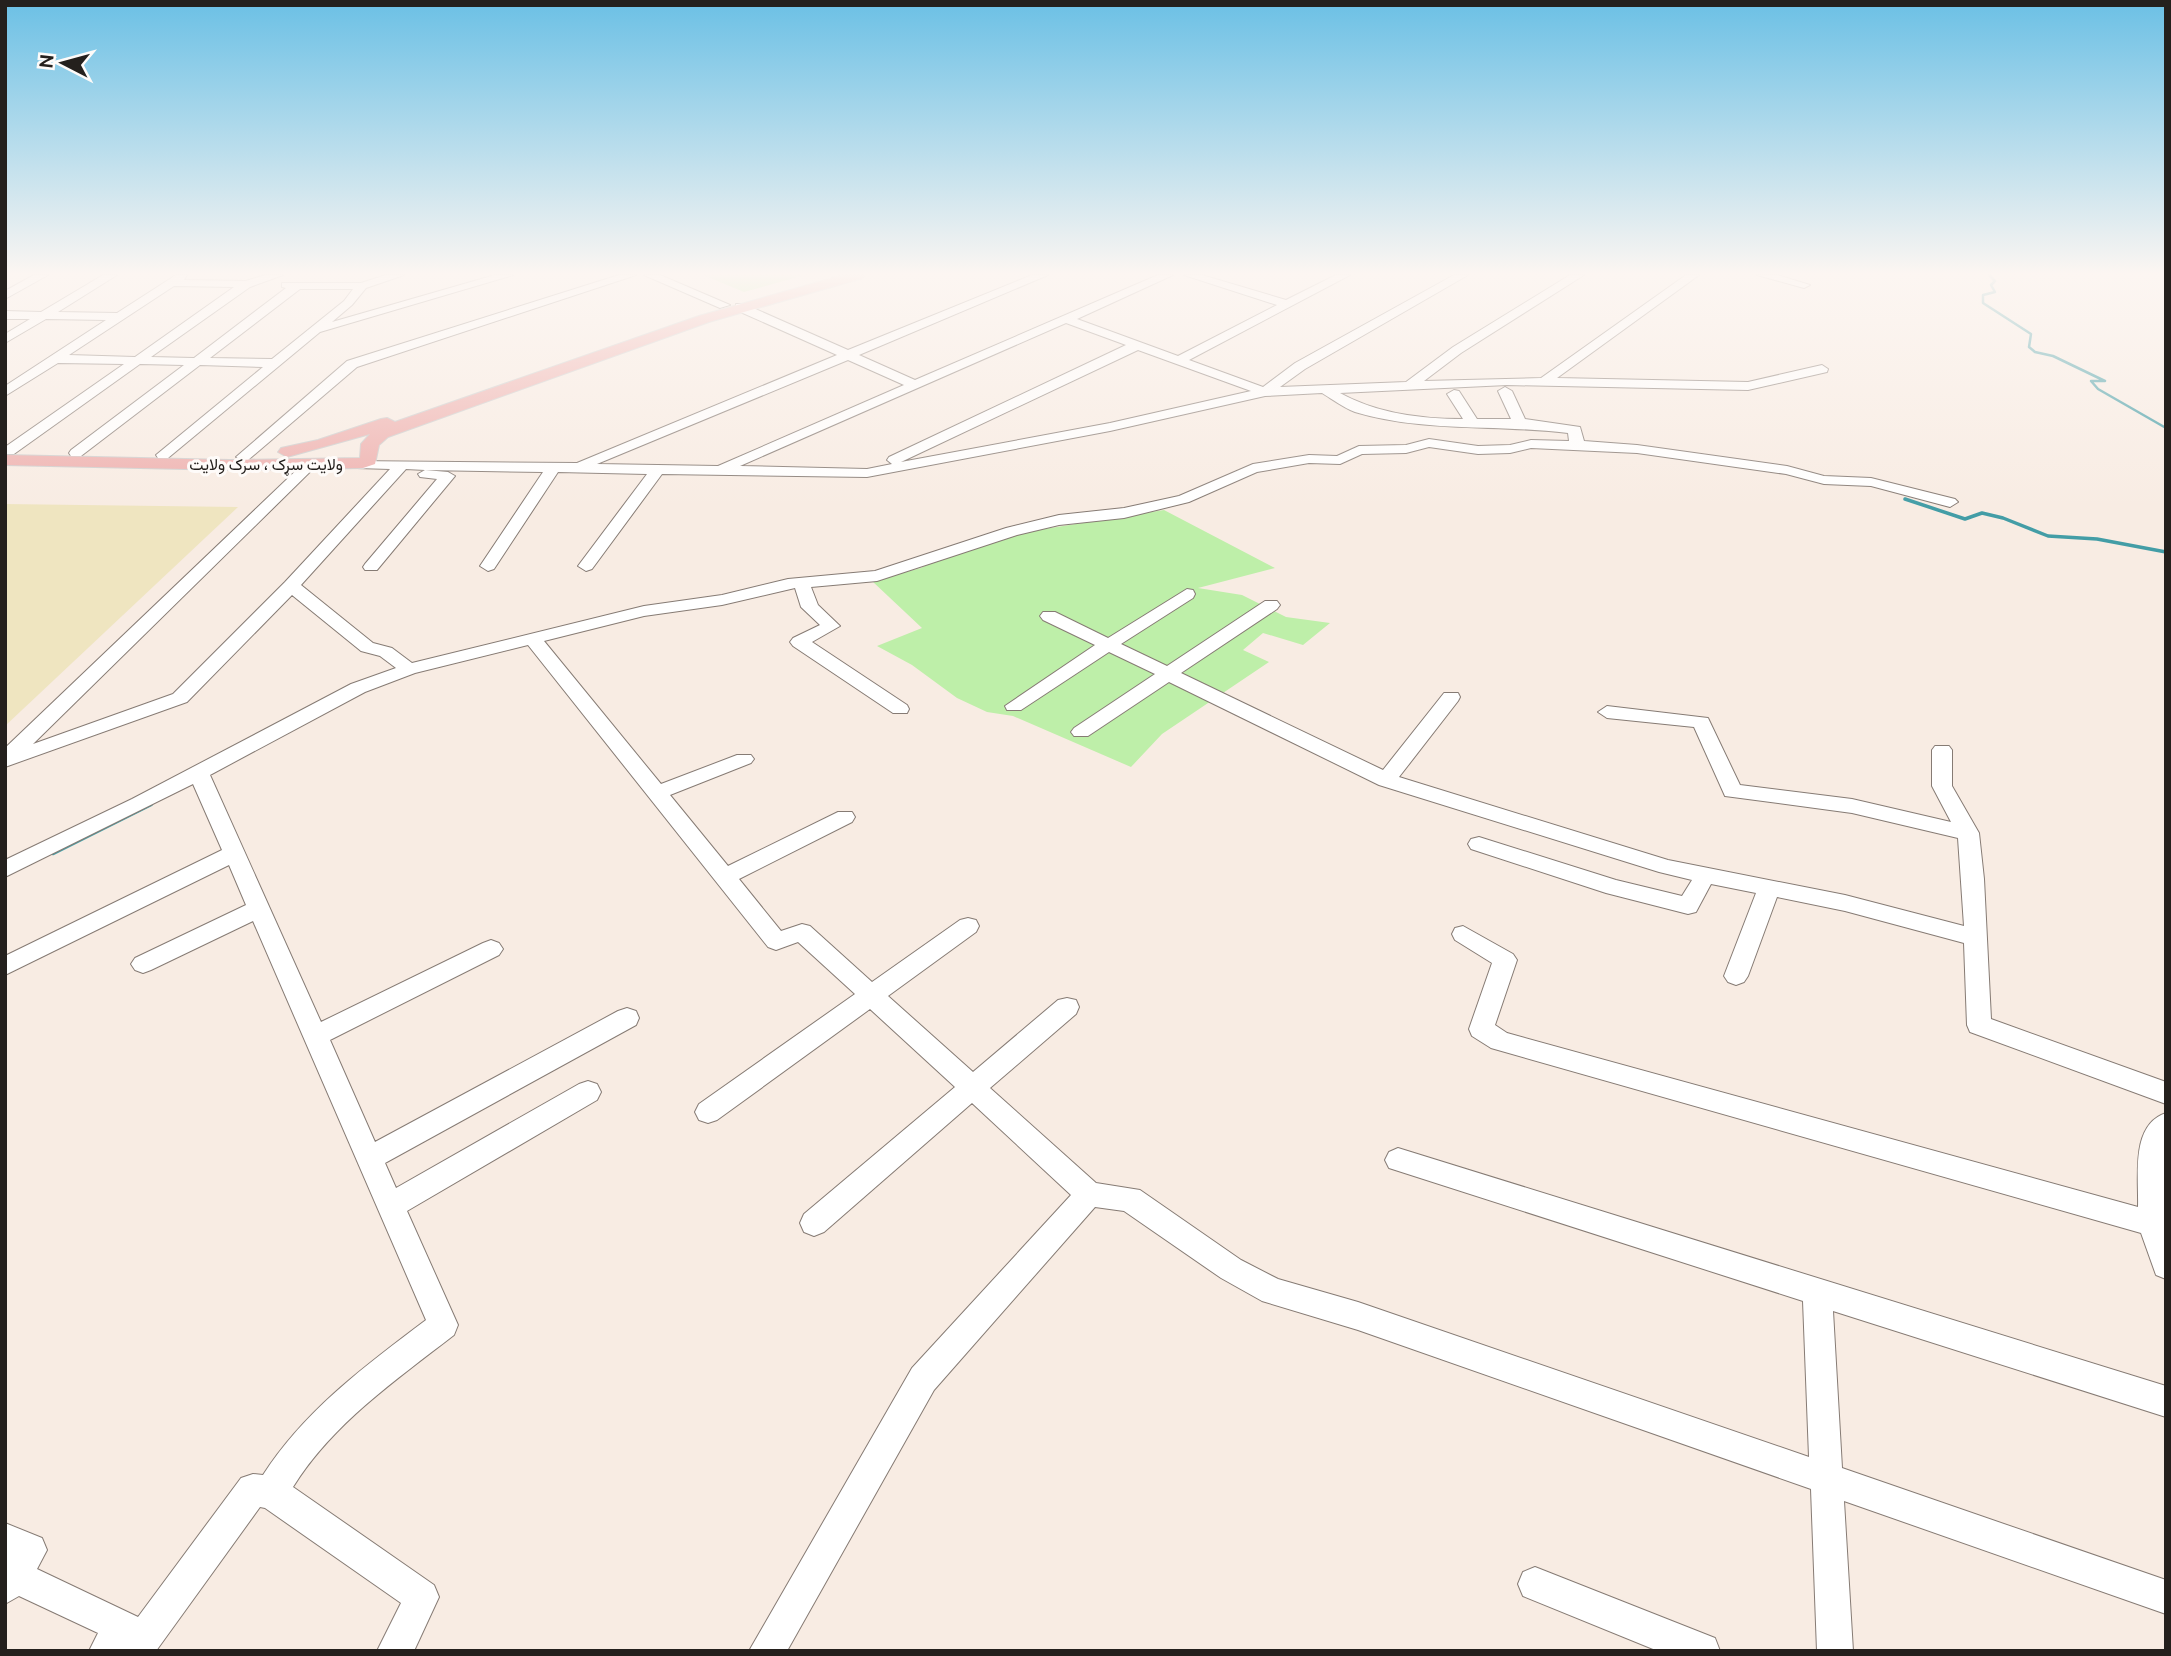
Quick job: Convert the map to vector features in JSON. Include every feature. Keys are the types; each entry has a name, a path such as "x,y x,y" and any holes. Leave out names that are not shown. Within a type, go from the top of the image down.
{"main road":[{"name":"ولایت سړک ، سرک ولایت","path":"6,454 243,457 294,452 378,430 600,352"},
{"name":"ولایت سړک ، سرک ولایت","path":"6,454 358,464 369,460 370,444 378,430"}],"street":[{"path":"5,392 65,352"},
{"path":"6,454 149,352"},
{"path":"76,453 209,352"},
{"path":"163,455 287,352"},
{"path":"243,457 352,364 389,352"},
{"path":"844,352 915,384"},
{"path":"574,468 852,352"},
{"path":"719,471 989,352"},
{"path":"867,473 1122,352"},
{"path":"1160,352 1265,392"},
{"path":"1181,359 1194,352"},
{"path":"1265,392 1300,366 1324,352"},
{"path":"1411,384 1454,352"},
{"path":"1542,383 1585,352"},
{"path":"55,359 274,363"},
{"path":"5,760 180,698 291,586 398,469 659,468 867,473 1110,428 1265,392 1507,381 1748,386 1822,369"},
{"path":"1324,389 1357,408 1383,415 1433,423 1520,423 1572,429 1575,430 1577,445"},
{"path":"1505,391 1520,423"},
{"path":"1454,394 1472,424"},
{"path":"5,869 139,804 358,688 409,669 644,611 722,600 788,584 877,576 916,564 953,548 1012,531 1059,520 1124,513 1184,499 1253,468 1309,459 1340,460 1359,450 1406,449 1429,443 1478,450 1510,449 1531,444 1577,445 1637,449 1787,470 1824,480 1871,482 1950,502"},
{"path":"5,760 311,464"},
{"path":"358,464 448,476 371,567"},
{"path":"488,566 553,468"},
{"path":"586,566 659,468"},
{"path":"802,584 810,607 831,626 799,642 900,709"},
{"path":"291,586 367,647 386,652 409,669"},
{"path":"1014,706 1186,594"},
{"path":"1081,732 1271,605"},
{"path":"1049,617 1385,780 1475,810 1704,877 1845,903 1975,937"},
{"path":"533,639 776,941 802,932 1089,1194 1130,1199 1231,1269 1272,1291 1358,1316 2166,1597"},
{"path":"1385,780 1451,696"},
{"path":"1607,712 1701,722 1732,791 1852,806 1968,833"},
{"path":"1942,750 1941,786 1968,833 1973,879 1979,1025 2166,1093"},
{"path":"657,793 744,759"},
{"path":"198,771 443,1325 357,1392 287,1462 271,1492"},
{"path":"724,877 845,817"},
{"path":"1479,844 1614,887 1688,906 1704,877"},
{"path":"5,965 235,853"},
{"path":"1736,976 1769,889"},
{"path":"143,964 259,908"},
{"path":"708,1112 968,926"},
{"path":"1463,934 1505,960 1481,1029 1500,1041 2152,1223"},
{"path":"316,1036 491,949"},
{"path":"814,1223 1067,1007"},
{"path":"369,1158 627,1018"},
{"path":"390,1206 588,1092"},
{"path":"2166,1124 2153,1142 2152,1223 2166,1266"},
{"path":"1398,1160 2166,1402"},
{"path":"767,1651 923,1379 1089,1194"},
{"path":"1817,1292 1835,1651"},
{"path":"5,1540 30,1550 9,1581 128,1644 253,1490 271,1492 422,1597 395,1651"},
{"path":"1535,1584 1702,1651"}],"green space":[{"path":"1164,510 1275,568 1198,588 1242,595 1286,617 1330,623 1303,645 1263,633 1243,650 1269,662 1162,734 1131,767 1013,716 987,712 957,698 912,665 877,646 922,628 872,581 921,568 957,549 1019,533"}],"sand":[{"path":"5,504 238,507 5,726"}],"waterway":[{"path":"2036,352 2053,356 2105,381 2091,381 2098,389 2166,428"},
{"path":"1905,499 1965,519 1982,513 2003,518 2048,536 2097,539 2166,552"},
{"path":"53,853 151,804"}]}
